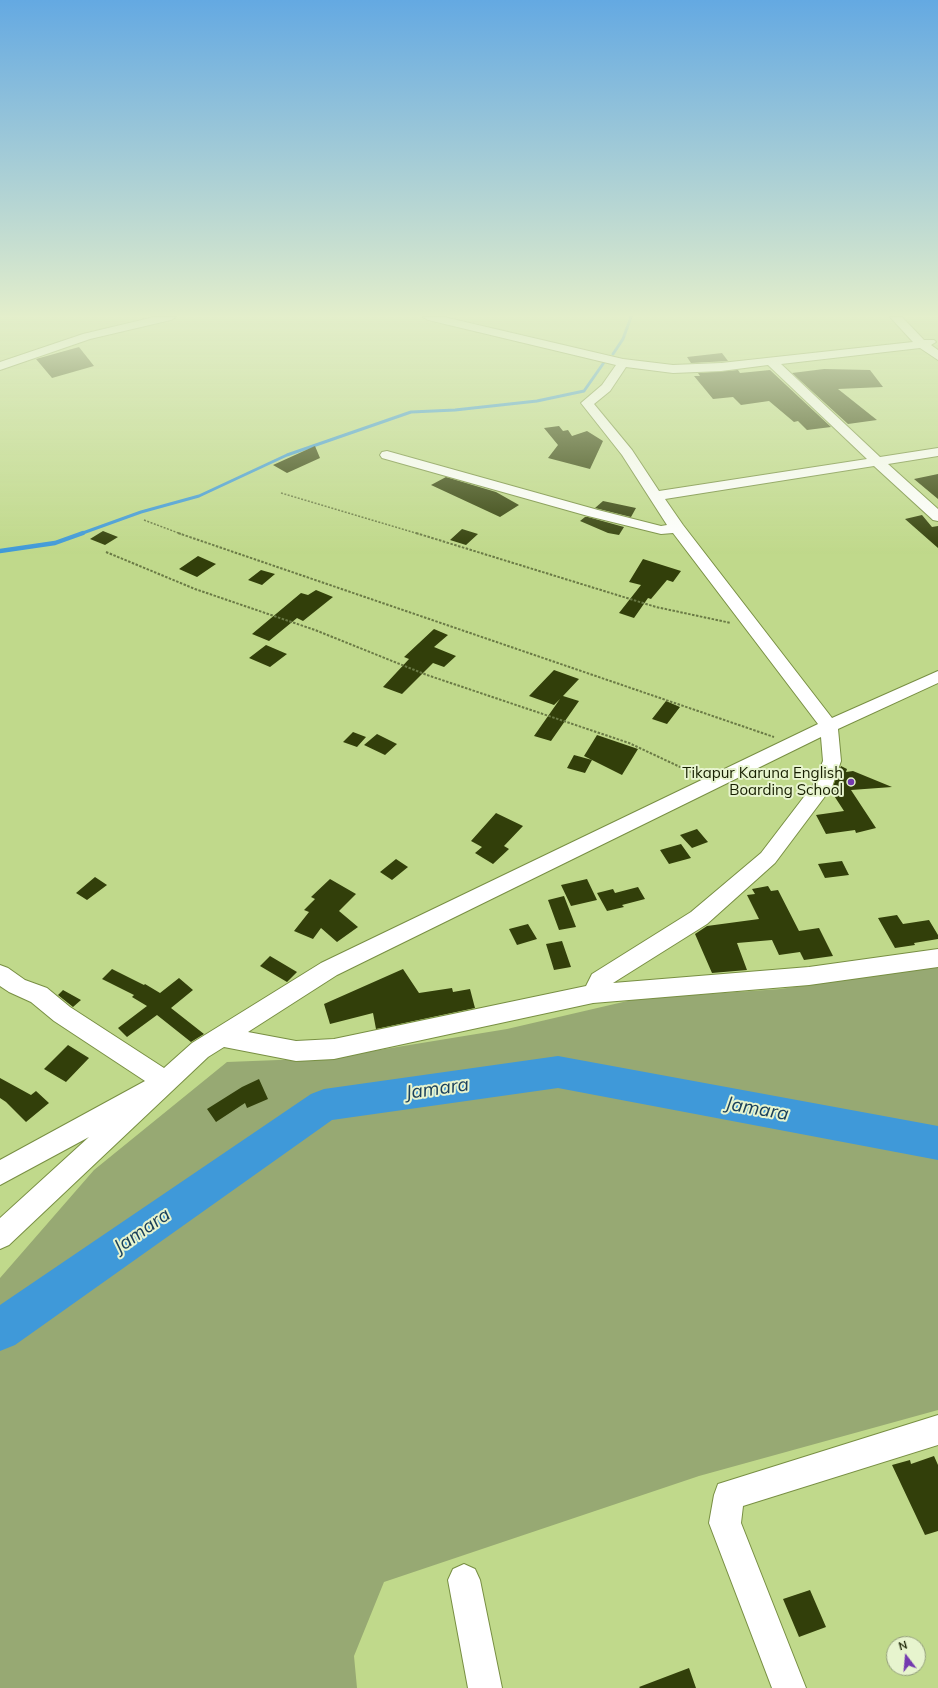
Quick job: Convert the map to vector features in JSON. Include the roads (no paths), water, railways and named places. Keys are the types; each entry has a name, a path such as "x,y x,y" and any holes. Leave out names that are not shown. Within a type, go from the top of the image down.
{"street":[{"path":"593,994 600,980 699,918 768,858 822,788 832,760 829,726 677,528 627,454 587,403 596,396"},
{"path":"809,396 938,517"},
{"path":"655,496 938,452"},
{"path":"387,455 593,513 661,530 677,528"},
{"path":"0,1236 200,1050 329,968 792,743 938,676"},
{"path":"222,1037 296,1051 334,1049 593,994 809,976 938,958"},
{"path":"0,974 17,986 39,995 62,1014 166,1082"},
{"path":"0,1173 166,1082"},
{"path":"789,1688 725,1523 730,1495 938,1430"},
{"path":"464,1580 485,1688"}],"waterway":[{"path":"80,534 141,512 199,496 287,455 411,412 455,410 537,401 562,396"},
{"path":"0,551 55,543 83,533"},
{"name":"Jamara","path":"0,1330 324,1105 558,1072 938,1143"}],"place":[{"name":"Tikapur Karuna English Boarding School","path":"851,782"}]}
